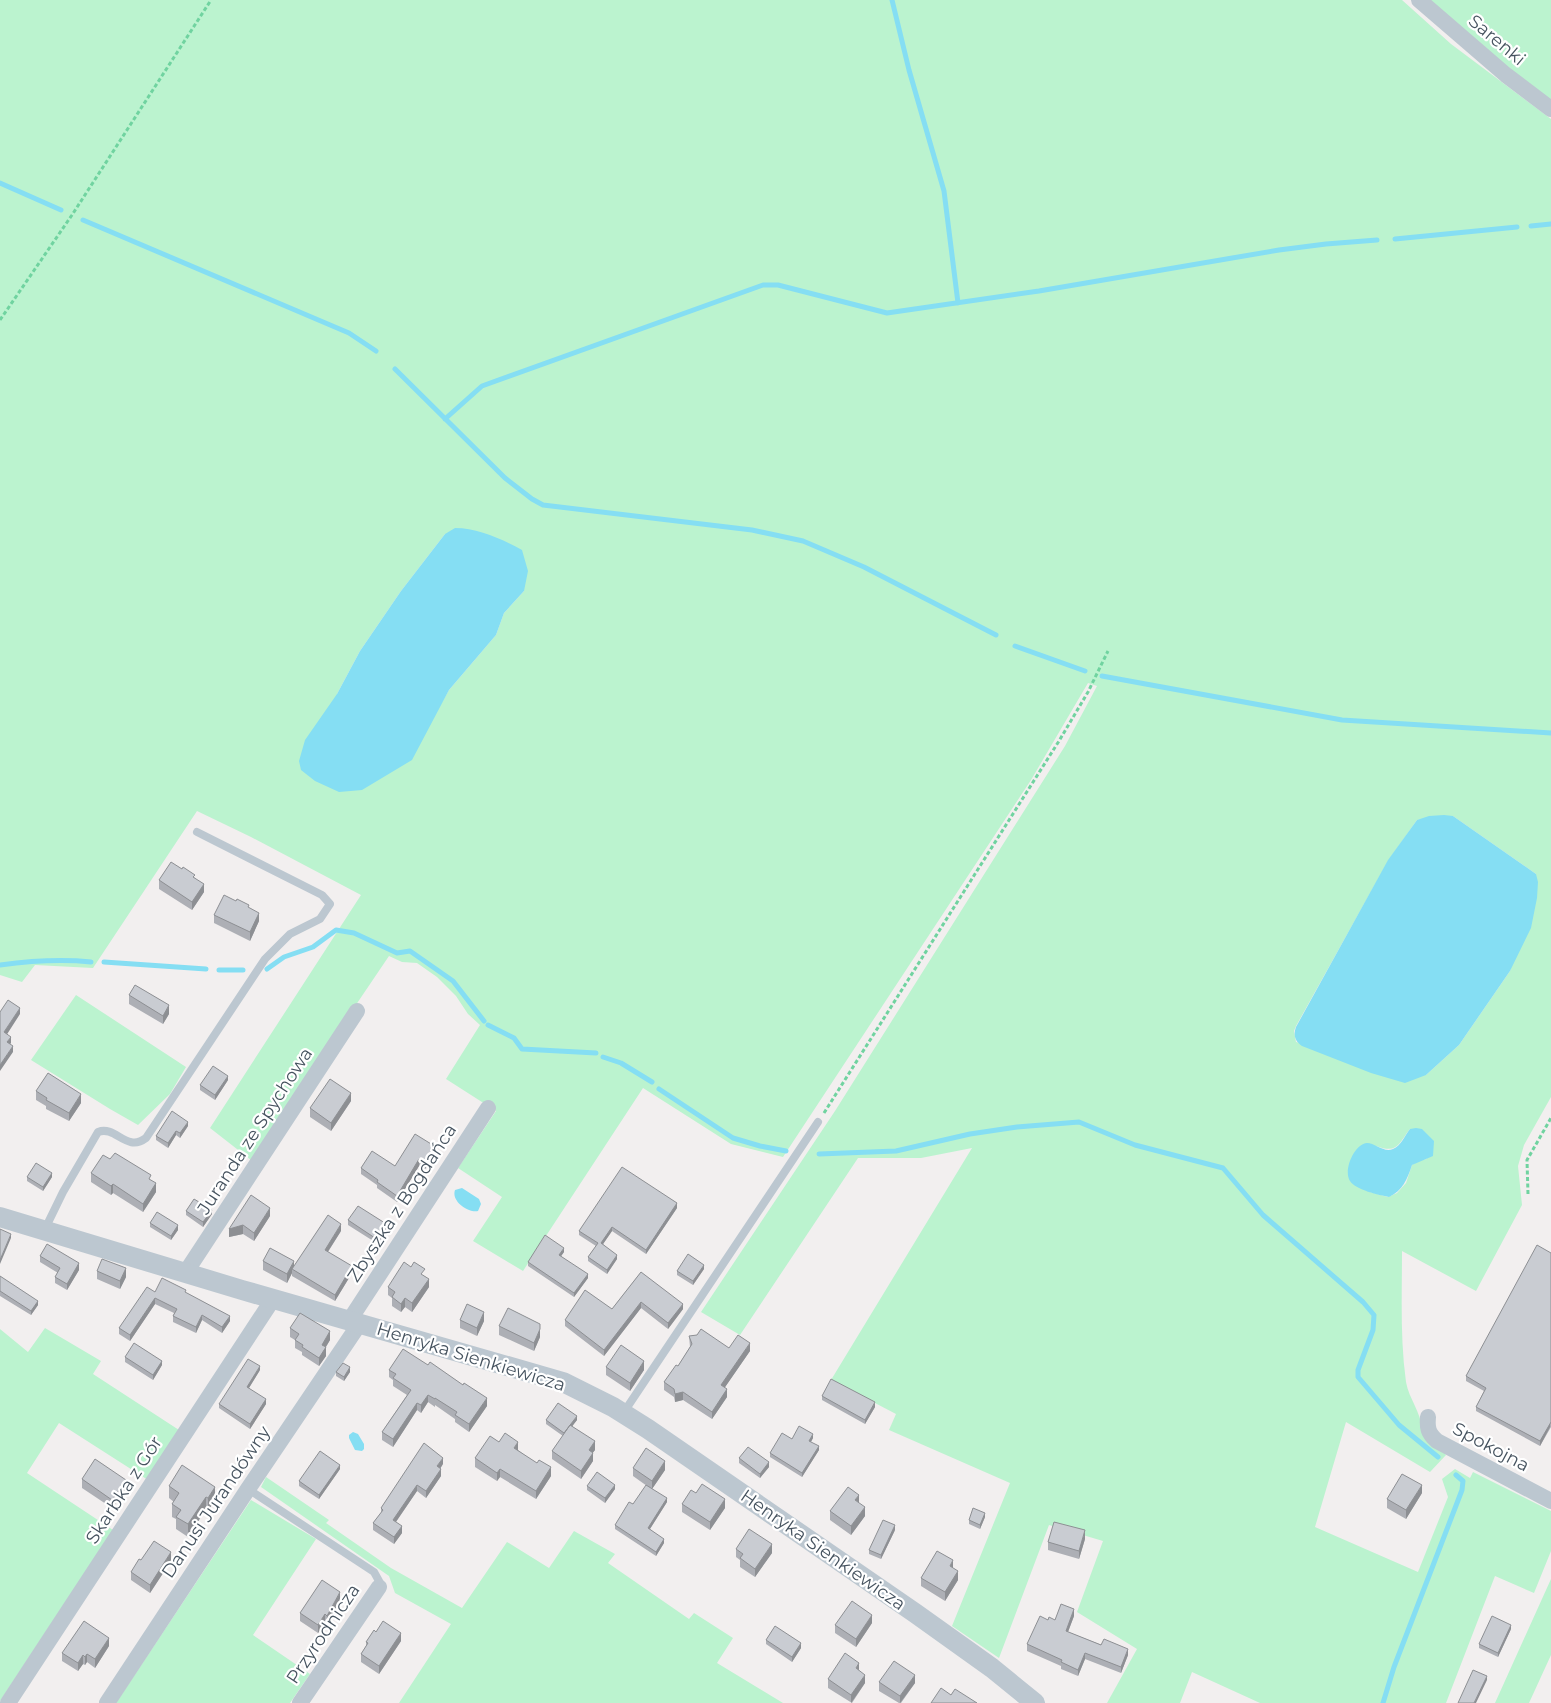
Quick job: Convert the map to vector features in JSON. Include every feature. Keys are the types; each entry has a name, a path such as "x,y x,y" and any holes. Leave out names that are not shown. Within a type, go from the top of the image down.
{"street":[{"name":"Sarenki","path":"1419,0 1506,75 1551,109"},
{"name":"Juranda ze Spychowa","path":"186,1272 357,1011"},
{"name":"Zbyszka z Bogdańca","path":"354,1322 488,1108"},
{"name":"Henryka Sienkiewicza","path":"0,1217 273,1299 563,1382 623,1414 684,1454 992,1668 1028,1700"},
{"name":"Skarbka z Gór","path":"8,1703 273,1299"},
{"name":"Danusi Jurandówny","path":"107,1703 248,1489 354,1322"},
{"name":"Spokojna","path":"1428,1417 1427,1427 1429,1434 1437,1441 1551,1501"},
{"name":"Przyrodnicza","path":"300,1703 379,1587"}],"lane":[{"path":"44,1230 63,1192 98,1132 103,1130 111,1132 128,1142 137,1143 146,1138 265,959 290,934 320,920 330,904 322,895 196,832"},
{"path":"623,1414 818,1122"},
{"path":"248,1489 374,1572 379,1580 379,1587"}],"path":[{"path":"0,320 72,215 211,0"},
{"path":"818,1122 1059,741 1088,692 1108,651"},
{"path":"1528,1194 1527,1160 1551,1118"}],"green space":[{"path":"0,0 1402,0 1451,44 1551,119 1551,1097 1524,1145 1518,1166 1522,1205 1476,1291 1402,1251 1402,1333 1406,1382 1420,1417 1422,1429 1446,1455 1430,1472 1346,1422 1315,1527 1418,1572 1448,1497 1442,1479 1455,1469 1470,1478 1473,1472 1551,1511 1551,1551 1534,1593 1495,1576 1446,1703 1260,1703 1192,1672 1180,1703 1107,1703 1137,1649 1077,1612 1103,1541 1049,1525 999,1658 952,1626 1010,1483 889,1430 896,1414 831,1380 972,1148 921,1158 858,1158 740,1335 701,1312 835,1111 1065,746 1097,686 1088,683 1031,780 783,1157 731,1144 643,1088 523,1271 473,1241 502,1197 458,1168 496,1111 446,1079 480,1025 468,1014 456,996 437,977 417,963 402,962 389,956 251,1160 210,1128 361,895 197,811 93,968 35,965 22,982 0,975","holes":["445,534 524,591 504,613 496,635 449,690 437,711 337,694 360,651 401,591","1453,816 1536,874 1510,971 1459,1045 1426,1075 1296,1042 1294,1031 1388,861 1417,820","1410,1129 1427,1159 1420,1160 1412,1165 1406,1183 1397,1193 1388,1197 1370,1192 1376,1146 1389,1149 1400,1143"]},
{"path":"1428,0 1551,0 1551,101 1490,56"},
{"path":"76,995 186,1067 170,1094 138,1125 31,1060"},
{"path":"45,1328 101,1361 93,1374 179,1430 148,1480 59,1423 27,1473 113,1530 0,1701 0,1329 28,1352"},
{"path":"266,1477 329,1520 326,1523 391,1568 462,1608 507,1542 549,1568 574,1531 615,1554 608,1563 689,1619 694,1613 733,1638 717,1663 783,1703 399,1703 451,1624 395,1593 389,1576 261,1487"},
{"path":"251,1500 316,1539 253,1635 310,1674 290,1703 116,1703"},
{"path":"1551,1579 1551,1655 1529,1703 1495,1703"}],"water":[{"path":"455,528 464,528 490,535 522,550 528,571 524,591 504,613 496,635 449,690 412,760 362,790 339,792 315,781 301,770 299,761 305,740 337,694 360,651 401,591 445,534"},
{"path":"1429,816 1453,816 1536,874 1538,882 1537,898 1531,928 1510,971 1459,1045 1426,1075 1405,1083 1371,1073 1302,1046 1295,1038 1296,1027 1388,860 1417,820"},
{"path":"1410,1129 1422,1129 1434,1141 1433,1156 1412,1165 1406,1180 1398,1191 1389,1197 1362,1189 1350,1181 1348,1177 1349,1165 1358,1148 1367,1143 1386,1150 1396,1148"},
{"path":"462,1188 479,1199 481,1204 478,1211 465,1208 458,1202 454,1194 455,1190"},
{"path":"353,1432 358,1434 364,1444 362,1451 355,1450 349,1438 349,1435"}],"building":[{"path":"171,862 195,875 193,877 204,884 192,902 159,880"},
{"path":"224,895 249,905 248,907 259,913 250,932 214,915"},
{"path":"135,985 169,1005 163,1016 129,995"},
{"path":"8,1000 20,1008 4,1032 11,1037 7,1042 13,1046 0,1065 0,1012"},
{"path":"213,1066 228,1076 215,1095 200,1085"},
{"path":"48,1073 81,1094 69,1113 46,1100 47,1098 36,1091"},
{"path":"330,1079 351,1093 331,1123 310,1108"},
{"path":"172,1111 188,1122 180,1133 176,1131 168,1143 156,1136"},
{"path":"415,1134 436,1147 425,1163 419,1159 397,1196 361,1168 372,1151 395,1166"},
{"path":"115,1153 151,1175 149,1179 156,1183 143,1204 113,1184 111,1186 91,1173 103,1155 110,1159"},
{"path":"36,1163 52,1173 43,1187 27,1177"},
{"path":"622,1167 677,1203 646,1250 612,1227 601,1243 617,1255 607,1270 588,1257 598,1243 579,1231"},
{"path":"251,1195 270,1208 254,1233 243,1225 229,1229"},
{"path":"194,1199 212,1210 203,1222 186,1211"},
{"path":"358,1206 388,1225 378,1240 348,1220"},
{"path":"157,1212 178,1225 171,1236 150,1223"},
{"path":"328,1215 341,1224 325,1250 352,1266 335,1295 292,1269"},
{"path":"0,1229 11,1234 0,1260"},
{"path":"545,1235 564,1248 559,1255 588,1274 574,1293 528,1262"},
{"path":"47,1244 79,1263 67,1284 55,1277 60,1268 40,1256"},
{"path":"1537,1245 1551,1253 1551,1422 1540,1441 1476,1407 1486,1388 1466,1376"},
{"path":"270,1248 294,1261 287,1274 263,1261"},
{"path":"688,1254 704,1265 693,1281 677,1271"},
{"path":"102,1259 126,1268 120,1281 97,1271"},
{"path":"404,1262 411,1267 414,1262 425,1269 421,1274 429,1279 412,1303 405,1298 401,1304 392,1297 395,1292 388,1287"},
{"path":"641,1272 683,1304 668,1323 641,1302 604,1350 565,1320 585,1290 612,1309"},
{"path":"0,1276 38,1301 31,1311 0,1291"},
{"path":"162,1278 230,1316 222,1327 202,1315 196,1327 173,1316 177,1309 155,1298 130,1335 119,1328 147,1287 155,1292"},
{"path":"467,1304 484,1312 477,1328 460,1320"},
{"path":"508,1308 540,1324 540,1329 534,1343 499,1326"},
{"path":"300,1313 330,1331 322,1345 326,1347 319,1358 295,1340 299,1334 290,1328"},
{"path":"701,1329 729,1348 738,1335 750,1343 721,1385 727,1389 712,1412 683,1392 675,1394 674,1389 664,1382 676,1365 678,1366 692,1344 689,1336 697,1335"},
{"path":"134,1343 162,1361 153,1375 125,1357"},
{"path":"621,1345 644,1361 630,1383 606,1367"},
{"path":"403,1349 428,1365 430,1362 463,1385 464,1383 487,1398 469,1424 455,1415 457,1412 428,1395 421,1405 417,1403 393,1439 382,1432 411,1390 393,1378 396,1374 389,1370"},
{"path":"248,1359 260,1366 247,1387 266,1399 250,1424 219,1404"},
{"path":"343,1363 350,1367 344,1377 336,1372"},
{"path":"831,1379 875,1402 865,1420 822,1396"},
{"path":"558,1403 577,1416 564,1433 546,1420"},
{"path":"570,1425 595,1441 589,1450 593,1453 581,1471 552,1451"},
{"path":"799,1426 813,1434 809,1441 819,1446 802,1473 770,1453 782,1433 792,1439"},
{"path":"505,1433 518,1442 514,1448 537,1463 539,1460 551,1467 536,1491 500,1469 497,1473 475,1458 490,1436 499,1442"},
{"path":"424,1443 443,1458 437,1466 441,1469 426,1491 417,1485 393,1520 402,1526 394,1537 373,1523"},
{"path":"748,1447 769,1462 760,1474 739,1458"},
{"path":"646,1448 665,1461 652,1481 633,1468"},
{"path":"320,1451 340,1465 319,1495 299,1481"},
{"path":"95,1459 126,1480 112,1500 82,1479"},
{"path":"182,1465 215,1487 188,1524 176,1517 181,1510 172,1504 179,1493 169,1486"},
{"path":"597,1472 615,1485 605,1498 587,1486"},
{"path":"1402,1474 1422,1485 1406,1510 1387,1499"},
{"path":"702,1484 725,1499 710,1522 682,1504 691,1490 696,1493"},
{"path":"646,1485 667,1498 648,1528 664,1539 656,1552 615,1525 629,1502 633,1504"},
{"path":"848,1487 859,1495 855,1500 865,1507 851,1526 830,1511"},
{"path":"973,1508 985,1513 980,1525 969,1520"},
{"path":"883,1520 895,1525 881,1555 869,1550"},
{"path":"1054,1522 1085,1530 1079,1551 1048,1542"},
{"path":"749,1529 772,1544 755,1569 740,1558 743,1554 736,1549"},
{"path":"154,1541 171,1552 150,1585 131,1572"},
{"path":"937,1551 953,1560 950,1566 958,1571 945,1592 921,1578"},
{"path":"322,1580 340,1592 327,1616 325,1614 318,1625 300,1613"},
{"path":"852,1601 872,1615 856,1639 835,1625"},
{"path":"1061,1604 1074,1609 1066,1631 1101,1645 1104,1639 1128,1649 1121,1667 1085,1653 1078,1670 1061,1662 1062,1660 1027,1644 1040,1616 1048,1620 1049,1617 1055,1620"},
{"path":"1492,1616 1511,1625 1498,1653 1479,1644"},
{"path":"84,1621 109,1638 95,1659 87,1654 85,1657 83,1655 78,1663 62,1653"},
{"path":"383,1621 401,1633 379,1666 361,1654 374,1630 376,1632"},
{"path":"775,1626 801,1643 792,1657 766,1640"},
{"path":"845,1653 859,1663 856,1668 865,1675 851,1695 828,1679"},
{"path":"894,1661 915,1675 900,1696 879,1682"},
{"path":"1473,1670 1487,1676 1474,1703 1458,1703"},
{"path":"941,1688 951,1695 955,1689 977,1703 931,1703"}],"waterway":[{"path":"892,0 909,70 944,191 958,303"},
{"path":"0,183 61,210"},
{"path":"83,220 349,333 376,351"},
{"path":"1531,226 1551,224"},
{"path":"1395,239 1517,227"},
{"path":"445,419 482,386 763,285 778,285 887,313 1039,291 1279,250 1377,240"},
{"path":"395,369 505,478 543,505 752,530 803,541 864,567 996,635"},
{"path":"1015,646 1085,671"},
{"path":"1102,676 1342,720 1551,733"},
{"path":"267,969 284,957 313,947 336,930 354,933 397,953 410,951 453,981 484,1021"},
{"path":"0,965 46,961 91,962"},
{"path":"104,962 206,969"},
{"path":"219,970 243,970"},
{"path":"488,1025 514,1038 522,1049 596,1053"},
{"path":"603,1057 621,1063 652,1082"},
{"path":"659,1089 733,1138 786,1151"},
{"path":"819,1154 896,1151 970,1134 1017,1127 1079,1122 1135,1145 1223,1168 1263,1215 1363,1302 1374,1315 1373,1330 1358,1370 1358,1377 1399,1425 1438,1457"},
{"path":"1383,1703 1394,1667 1462,1490 1463,1481 1456,1475"}]}
